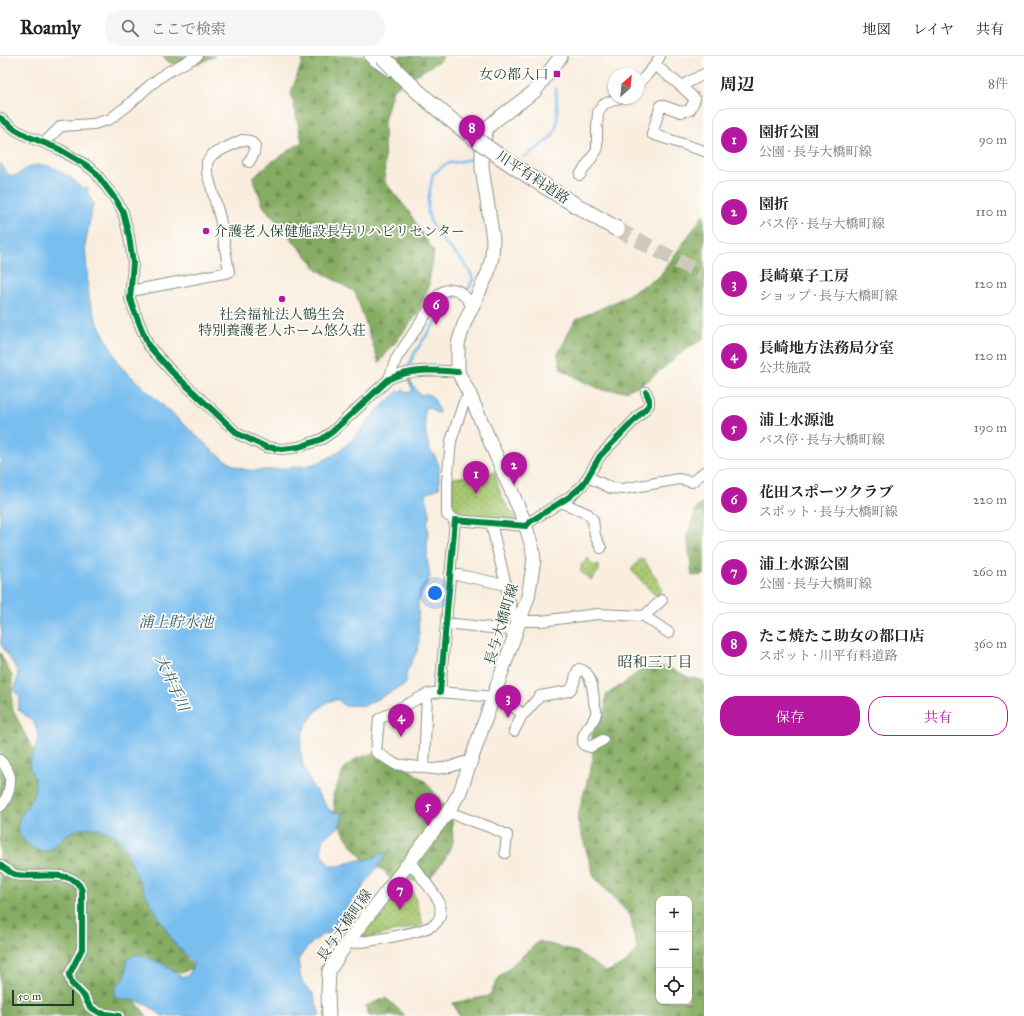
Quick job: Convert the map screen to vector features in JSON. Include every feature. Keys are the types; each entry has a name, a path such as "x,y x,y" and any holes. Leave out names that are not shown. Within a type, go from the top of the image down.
{"highway":[{"path":"372,56 405,77"},
{"name":"川平有料道路","path":"382,56 405,77 510,158 619,226"},
{"name":"川平有料道路","path":"389,56 405,77"},
{"path":"393,56 405,77"}],"main road":[{"name":"長与大橋町線","path":"329,1016 329,971 346,944 448,812 460,792 528,597 534,560 532,546 526,526 470,395 458,372 458,344 464,324 466,298 488,273 492,257 493,239 482,168 482,147 487,128 535,91 561,56"}],"street":[{"path":"44,143 61,126 94,124 110,119 126,107 148,86 166,73 197,56"},
{"path":"644,78 658,60 681,86 695,99 690,110 681,112 661,105 652,134 704,151"},
{"path":"681,86 704,74"},
{"path":"580,175 597,150 598,112 604,104 608,102"},
{"path":"0,118 16,130 59,149 86,165 108,187 123,212 129,236 133,263 130,299 148,345 171,371 238,434 266,447 299,447 322,438 332,432 390,379 403,373 414,371 433,370 458,372"},
{"path":"131,291 229,272 220,218 207,172 207,162 213,154 242,140 250,141 255,146 254,153 249,162"},
{"path":"390,379 396,359 440,293 453,288 466,298"},
{"path":"470,395 464,402 451,441 447,482 447,515 455,520 526,526 583,485 600,456 649,406 649,399 646,392"},
{"path":"588,477 612,488 623,489 679,479 692,482 704,472"},
{"path":"561,502 588,514 593,520 595,536 601,548"},
{"path":"440,692 455,520"},
{"path":"492,523 506,584 519,626"},
{"path":"450,573 506,584"},
{"path":"644,616 662,600"},
{"path":"446,623 519,626 541,621 597,614 644,616 669,633"},
{"path":"514,731 523,713 528,711 537,698 540,696 569,691 573,688 577,671 582,669 588,675 593,689 596,712 595,718 583,736 583,741 584,744 590,747 603,740"},
{"path":"471,762 464,762 450,767 434,769 395,764 376,752 379,719 427,694 440,692 495,694 523,713"},
{"path":"424,768 427,694"},
{"path":"0,760 10,777 9,791 0,807"},
{"path":"448,812 507,835 505,853"},
{"path":"346,944 423,929 437,923 440,916 440,902 410,862"},
{"path":"0,865 15,874 29,876 60,876 76,880 80,885 82,891 82,949 69,975 72,984 84,996 90,1007 100,1013 120,1016"}],"green space":[{"path":"162,56 215,56 200,63 185,65 170,63"},
{"path":"304,56 443,56 441,60 393,89 384,121 385,182 407,209 434,252 428,289 416,316 379,363 355,292 319,271 263,206 253,177 270,163 302,142 291,93"},
{"path":"704,214 704,338 684,351 646,382 626,391 603,390 584,382 561,369 558,354 575,320 613,303 659,277"},
{"path":"495,472 502,496 511,512 516,517 513,521 457,517 451,513 453,478"},
{"path":"704,502 704,575 692,576 687,535 697,507"},
{"path":"588,558 592,565 598,565 599,571 591,580 580,571 582,567 581,565"},
{"path":"640,559 645,561 662,588 660,594 656,596 631,570"},
{"path":"0,653 12,676 12,708 42,768 68,814 121,834 175,942 193,967 182,973 133,957 127,991 147,1016 0,1016"},
{"path":"667,667 689,677 704,681 704,1016 459,1016 453,1003 489,996 500,976 539,941 577,952 606,972 626,963 637,949 630,915 594,877 577,819 593,759 592,734 605,711 606,695 626,682 643,668"},
{"path":"372,754 407,768 424,780 439,798 452,819 453,842 444,860 430,878 412,881 389,878 384,870 366,863 346,837 335,816 333,795 345,767 357,758"},
{"path":"405,883 414,894 423,925 363,939 361,935"},
{"path":"386,998 406,1016 369,1016 365,1006"}],"water":[{"name":"浦上貯水池","path":"0,163 8,175 16,176 29,167 44,165 51,167 65,174 83,189 86,186 89,189 87,192 93,203 85,246 89,299 97,322 121,367 214,452 231,464 250,470 267,470 317,463 344,447 378,410 398,391 404,390 406,393 413,390 408,380 409,379 420,395 426,394 431,396 438,408 439,413 436,413 429,407 425,408 424,413 426,435 430,450 435,456 439,466 439,488 427,493 426,498 430,513 427,524 427,559 430,577 418,604 419,643 417,651 406,673 406,684 364,706 344,706 339,700 327,702 310,719 302,736 302,762 309,779 326,806 334,812 342,813 338,828 327,835 322,843 321,847 325,860 331,866 340,866 355,860 366,860 388,852 330,933 323,934 313,942 298,960 301,979 303,984 313,993 320,1016 162,1016 144,1004 116,997 116,988 125,976 127,959 138,954 161,963 182,977 187,976 190,973 193,964 173,941 166,930 141,884 128,853 121,841 106,831 96,828 87,828 73,831 51,848 43,851 31,847 20,835 18,829 21,817 34,793 35,781 29,765 37,744 37,732 33,722 18,709 20,697 14,691 18,676 17,670 1,644"}],"waterway":[{"path":"524,157 545,143 554,133 557,123 556,89"},
{"path":"463,292 469,288 473,279 463,261 441,238 430,221 428,211 429,192 433,174 446,164 477,158"},
{"path":"408,371 409,365 419,346 451,301 459,295"}],"tunnel":[{"path":"617,229 704,275"}],"cycle path":[{"path":"0,118 16,130 59,149 95,172 123,212 129,236 133,263 130,299 148,345 171,371 238,434 266,447 282,449 299,447 322,439 332,432 389,379 415,371 432,370 458,372"},
{"path":"440,692 455,520 526,526 531,521 569,497 583,485 600,456 649,405 649,399 646,392"},
{"path":"0,865 16,875 63,876 72,879 78,884 82,891 82,949 69,975 72,984 84,996 90,1007 100,1013 119,1016"}],"place":[{"name":"女の都入口","path":"557,74"},
{"name":"たこ焼たこ助女の都口店","path":"472,148"},
{"name":"介護老人保健施設長与リハビリセンター","path":"206,231"},
{"name":"社会福祉法人鶴生会 特別養護老人ホーム悠久荘","path":"282,299"},
{"name":"花田スポーツクラブ","path":"436,325"},
{"name":"園折","path":"514,485"},
{"name":"園折公園","path":"476,494"},
{"name":"長崎菓子工房","path":"508,718"},
{"name":"長崎地方法務局分室","path":"401,737"},
{"name":"浦上水源池","path":"428,826"},
{"name":"浦上水源公園","path":"400,910"}],"district":[{"name":"昭和三丁目","path":"655,662"}],"water label":[{"name":"大井手川","path":"172,683"}]}
